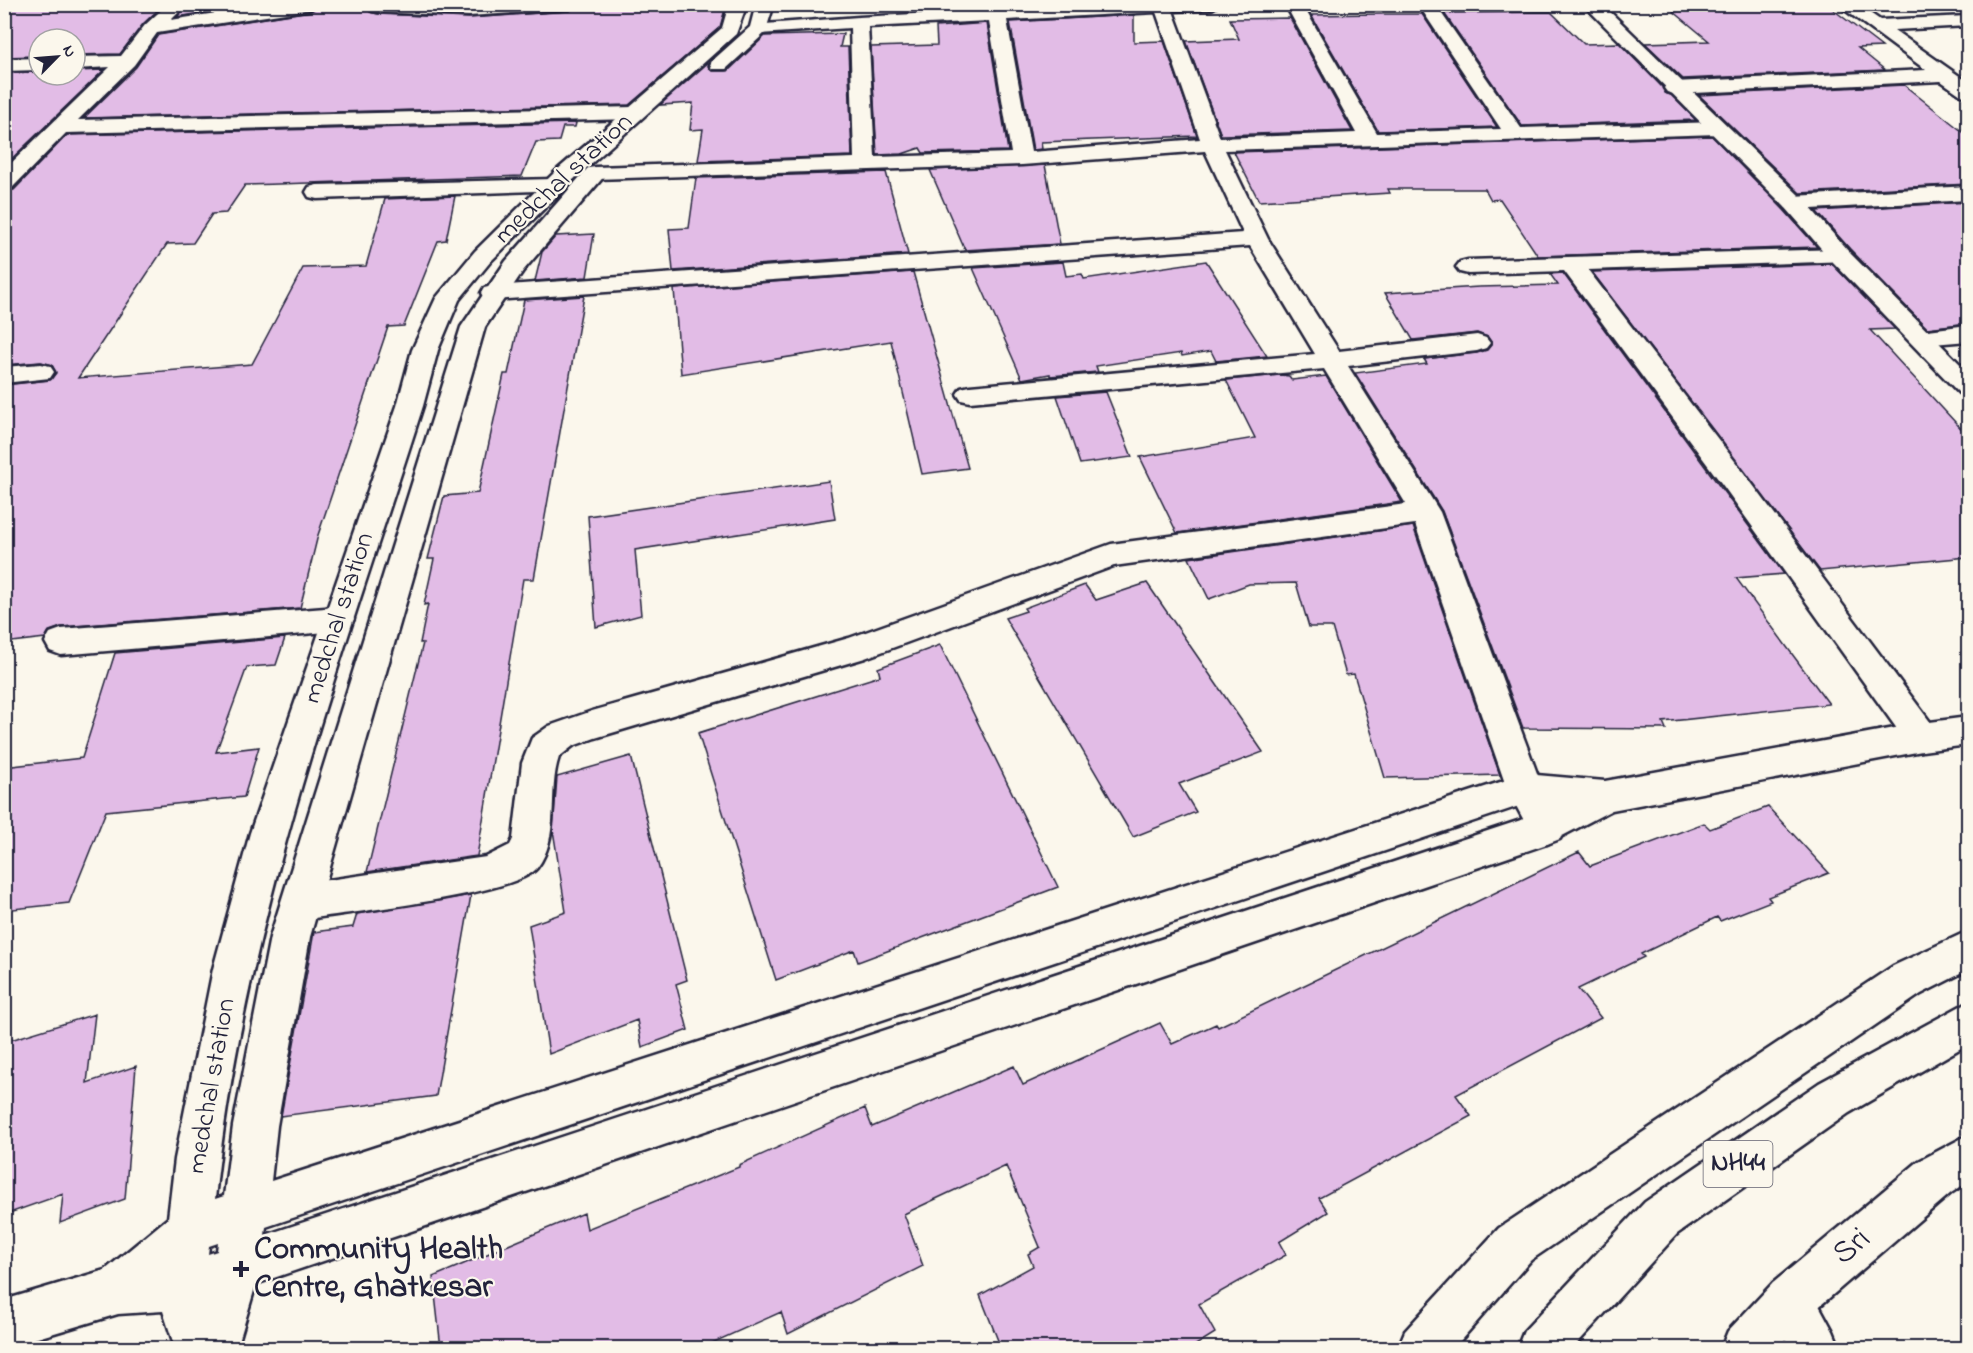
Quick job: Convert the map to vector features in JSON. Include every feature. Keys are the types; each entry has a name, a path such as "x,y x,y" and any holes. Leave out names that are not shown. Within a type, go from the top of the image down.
{"main road":[{"path":"4,183 127,61 151,29 179,4"},
{"path":"151,29 311,4"},
{"path":"376,4 378,7 469,11 570,4"},
{"name":"medchal station","path":"199,1348 179,1287 189,1230 197,1159 233,969 268,833 410,406 425,350 448,298 483,256 555,184 730,30 738,4"},
{"path":"762,17 859,21 942,12 997,16 1212,4"},
{"path":"1293,4 1370,139"},
{"path":"1426,4 1516,135"},
{"path":"1591,4 1674,88 1794,202 1840,256 1968,387"},
{"path":"1845,4 1968,91"},
{"path":"1162,5 1212,144 1257,239 1425,512 1525,789 1547,828"},
{"path":"997,16 1022,159"},
{"name":"medchal station","path":"213,1348 238,1268 257,1115 290,937 473,327 493,293 522,254 596,173 762,17"},
{"path":"859,21 865,163"},
{"path":"1878,26 1968,21"},
{"path":"87,63 127,61"},
{"path":"4,65 27,64"},
{"path":"1674,88 1945,75"},
{"path":"60,127 633,113"},
{"path":"596,173 1022,159 1212,144 1718,128"},
{"path":"317,192 555,184"},
{"path":"1794,202 1968,193"},
{"path":"493,293 1257,239"},
{"path":"1467,267 1840,256"},
{"path":"1571,264 1734,480 1922,737"},
{"path":"1921,337 1968,333"},
{"path":"970,394 1332,360 1477,343"},
{"path":"4,375 41,372"},
{"path":"301,902 486,874 506,868 523,857 531,839 539,763 544,748 561,736 592,725 854,649 1111,555 1425,512"},
{"path":"61,642 338,619"},
{"path":"118,1290 189,1230 1525,789 1605,796 1922,737 1968,731"},
{"path":"4,1323 118,1290 179,1287 238,1268 1547,828 1605,796"},
{"path":"1422,1348 1515,1244 1907,980 1968,950"},
{"name":"NH44","path":"1541,1348 1661,1218 1834,1098 1968,1022"},
{"name":"Sri","path":"1745,1348 1790,1300 1935,1177 1968,1157"},
{"path":"1790,1300 1816,1348"}],"building":[{"path":"4,4 164,4 143,24 120,54 87,55 87,27 27,27 27,56 4,57"},
{"path":"189,4 256,4 177,17"},
{"path":"321,4 366,4 370,12 378,14 469,18 570,11 580,4 724,4 724,13 720,27 629,105 84,118 136,67 158,35 311,11"},
{"path":"954,4 1048,4 954,10"},
{"path":"1827,5 1882,47 1858,48 1885,70 1683,79 1645,43 1709,41 1673,11"},
{"path":"1551,12 1584,44 1619,43 1662,87 1665,93 1671,95 1696,120 1522,126 1444,13"},
{"path":"1422,14 1497,127 1378,131 1311,15"},
{"path":"1134,15 1134,42 1164,41 1197,136 1041,142 1042,149 1033,150 1010,22"},
{"path":"1290,18 1352,131 1221,135 1186,41 1239,39 1230,19"},
{"path":"987,23 1008,151 923,153 920,148 902,154 877,155 871,47 937,45 936,27"},
{"path":"843,34 840,47 848,47 852,156 698,161 703,129 690,130 693,103 660,105 710,61 708,66 712,71 728,71 765,36"},
{"path":"104,70 87,86 87,71"},
{"path":"27,72 27,87 86,87 4,166 4,73"},
{"path":"1904,85 1968,136 1968,184 1800,193 1699,95"},
{"path":"576,123 575,127 563,127 559,141 536,142 522,176 245,185 226,213 212,214 193,243 167,244 78,378 252,364 303,268 366,266 385,199 455,196 446,240 438,241 404,326 388,327 318,535 300,608 61,627 49,631 45,638 4,643 4,385 50,380 56,373 52,365 41,362 4,365 4,191 14,190 67,135"},
{"path":"1712,136 1817,247 1538,256 1500,199 1491,200 1485,189 1388,189 1390,193 1259,201 1234,152"},
{"path":"1045,165 1060,244 965,250 930,170"},
{"path":"886,172 908,254 673,271 669,229 689,228 696,178"},
{"path":"1968,202 1968,323 1927,328 1816,211"},
{"path":"594,234 587,277 535,281 542,252 556,236"},
{"path":"1206,261 1267,356 1216,361 1211,351 1182,356 1181,353 1096,366 1098,372 1050,376 1050,374 1022,379 973,268 1063,262 1066,276 1082,274 1084,279"},
{"path":"1832,264 1895,329 1870,330 1968,436 1968,557 1820,571 1592,272"},
{"path":"913,272 968,468 922,474 891,341 681,374 674,289"},
{"path":"1563,273 1784,574 1736,578 1829,704 1663,722 1666,729 1523,728 1442,511 1355,373 1427,364 1424,359 1477,353 1487,350 1492,344 1488,337 1477,333 1413,340 1385,293 1558,285 1550,274"},
{"path":"584,296 534,579 523,579 477,856 367,872 423,643 420,643 428,604 424,605 434,559 428,559 444,496 478,493 504,374 508,374 524,300"},
{"path":"1289,376 1292,380 1326,376 1402,502 1177,533 1140,457 1255,438 1226,380"},
{"path":"1106,392 1132,457 1080,464 1057,396"},
{"path":"829,481 835,519 635,550 641,615 596,627 588,516"},
{"path":"1413,526 1500,775 1385,778 1354,674 1346,675 1332,627 1309,627 1296,583 1249,584 1209,599 1189,558"},
{"path":"1147,583 1263,752 1179,784 1196,812 1133,837 1005,618 1026,611 1024,608 1085,585 1096,600"},
{"path":"285,638 276,665 247,667 216,752 259,747 244,797 106,811 69,903 4,910 4,767 82,758 115,653"},
{"path":"940,645 1058,887 858,962 854,950 776,980 698,733 880,676 878,668"},
{"path":"631,756 687,980 676,984 688,1030 642,1047 637,1020 549,1054 529,925 566,912 553,830 557,777"},
{"path":"1768,807 1829,873 1768,897 1771,901 1720,921 1717,917 1641,954 1644,957 1578,989 1601,1018 1456,1095 1471,1116 1319,1198 1328,1212 1279,1242 1286,1255 1199,1304 1215,1333 1191,1348 1001,1348 980,1295 1033,1266 1028,1254 1040,1247 1006,1166 904,1214 923,1266 788,1334 781,1312 701,1348 441,1348 433,1277 584,1213 587,1229 739,1167 739,1165 865,1108 872,1127 1014,1066 1023,1085 1160,1023 1172,1044 1216,1024 1218,1027 1579,852 1590,866 1704,823 1710,829"},
{"path":"471,895 436,1096 281,1116 314,932 353,927 357,914"},
{"path":"95,1014 87,1083 136,1066 125,1199 60,1223 63,1194 4,1215 4,1042"}],"place":[{"name":"Community Health Centre, Ghatkesar","path":"241,1269"}]}
